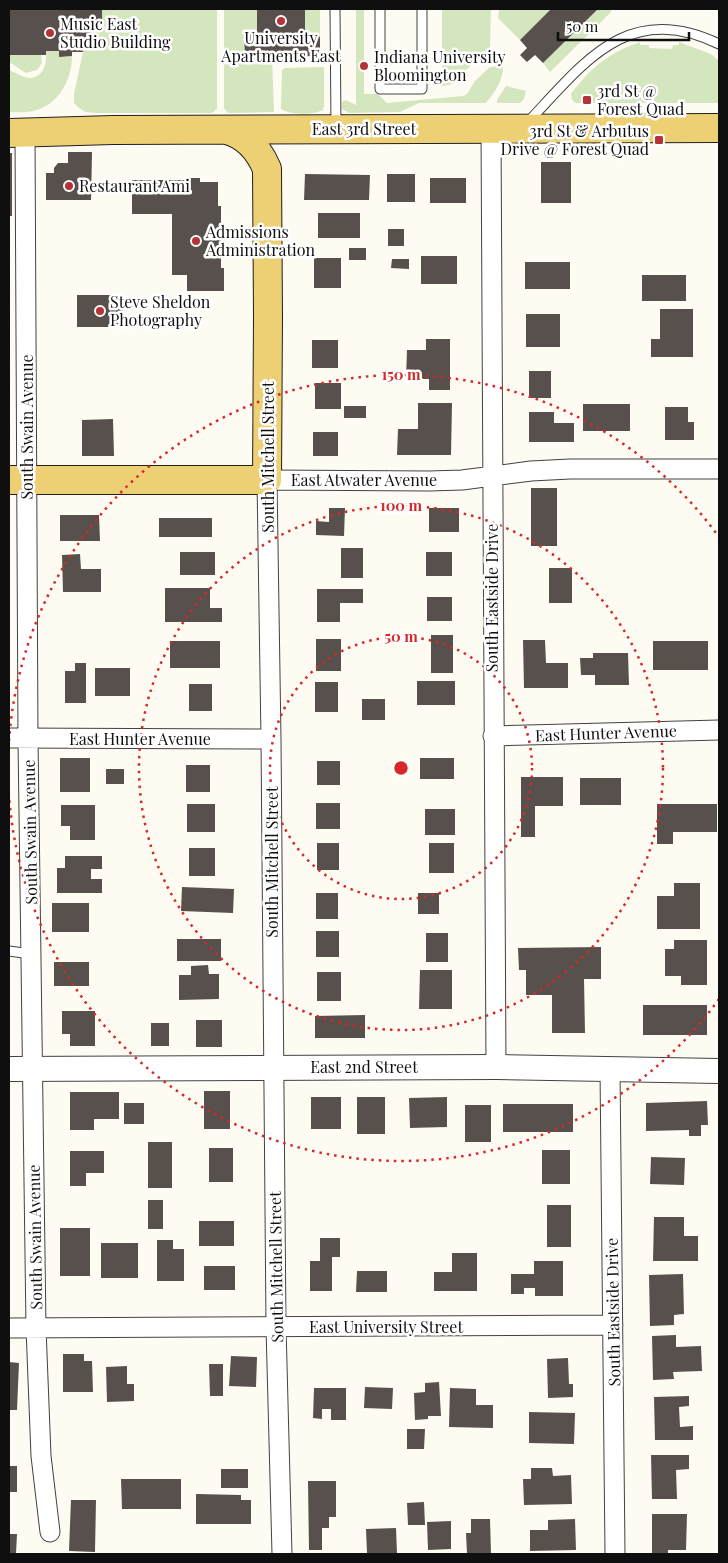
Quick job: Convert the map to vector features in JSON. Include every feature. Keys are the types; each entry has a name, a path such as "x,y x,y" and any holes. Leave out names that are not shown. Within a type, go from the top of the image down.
{"main road":[{"name":"East 3rd Street","path":"17,133 226,130 719,128"},
{"path":"226,130 238,133 247,139 259,153 267,169"},
{"path":"267,169 274,155 283,144 298,134 329,130"},
{"name":"South Mitchell Street","path":"267,169 267,480"},
{"name":"East Atwater Avenue","path":"18,480 267,480"}],"street":[{"name":"South Eastside Drive","path":"491,129 496,1067"},
{"name":"South Swain Avenue","path":"17,133 18,480 28,738 36,1328 41,1456 50,1532"},
{"name":"East Atwater Avenue","path":"267,480 429,481 570,469 719,469"},
{"name":"South Mitchell Street","path":"267,480 276,1328 282,1554"},
{"name":"East Hunter Avenue","path":"493,736 719,730"},
{"name":"East Hunter Avenue","path":"9,738 271,739"},
{"name":"East 2nd Street","path":"9,1069 496,1067 719,1071"},
{"name":"South Eastside Drive","path":"610,1069 614,1554"},
{"name":"East University Street","path":"9,1328 613,1325"}],"lane":[{"path":"329,130 335,9"},
{"path":"380,9 380,89 422,89 422,9"},
{"path":"522,128 594,52 620,36 640,29 660,26 681,28 719,44"},
{"path":"9,952 31,954"}],"green space":[{"path":"102,9 217,9 217,109 212,113 97,113 85,112 79,108 74,103 74,94 83,52 83,40 92,26 102,26"},
{"path":"224,9 257,9 257,33 244,34 245,56 272,56 274,112 228,113 224,108"},
{"path":"305,9 320,9 320,35 305,35"},
{"path":"356,9 364,9 364,94 378,94 387,103 463,96 467,94 475,81 490,67 503,66 502,77 498,86 486,103 419,103 400,112 349,113 342,109 342,102 346,100 356,105"},
{"path":"442,9 491,9 490,48 465,71 469,76 443,86 433,84 433,81 442,75"},
{"path":"499,9 551,9 520,40 498,18"},
{"path":"598,9 611,9 611,12 550,72 543,63"},
{"path":"640,42 640,45 649,45 649,48 672,49 673,45 679,45 679,42 711,54 719,61 719,103 576,103 572,100 571,94 601,62 619,51"},
{"path":"46,51 59,51 59,57 72,56 69,74 62,91 50,104 42,108 27,112 9,112 9,70 30,78 39,75 46,62"},
{"path":"9,55 41,55 42,63 37,70 26,73 9,62"},
{"path":"324,67 323,110 302,114 281,109 282,70 285,68"},
{"path":"506,86 526,91 524,99 520,103 497,103"}],"building":[{"name":"Music East Studio Building","path":"9,9 102,9 102,26 92,26 92,40 83,40 83,52 72,52 72,56 59,57 59,51 46,51 46,55 9,55"},
{"name":"University Apartments East","path":"257,9 305,9 305,35 320,35 320,56 245,57 244,33 257,33"},
{"path":"551,9 598,9 543,63 535,55 527,62 520,55 527,48 520,40"},
{"name":"Restaurant Ami","path":"68,152 92,152 91,200 46,200 46,173 54,173 54,168 58,163 68,163"},
{"path":"9,153 12,153 12,216 9,216"},
{"path":"541,162 571,162 571,203 541,203"},
{"path":"305,174 370,175 369,200 304,200"},
{"path":"387,174 415,174 415,202 387,202"},
{"name":"Admissions Administration","path":"186,178 200,178 200,182 218,182 218,206 221,206 221,268 224,268 224,291 187,291 187,275 172,275 172,214 132,214 132,180 186,180"},
{"path":"430,178 466,178 466,203 430,203"},
{"path":"318,213 360,213 360,238 318,238"},
{"path":"388,229 404,229 404,246 388,246"},
{"path":"349,248 366,248 366,260 349,260"},
{"path":"421,256 457,256 457,284 421,284"},
{"path":"314,258 341,258 341,288 314,288"},
{"path":"392,259 409,259 409,269 391,268"},
{"path":"525,262 570,262 570,289 525,289"},
{"path":"642,275 686,275 686,301 642,301"},
{"name":"Steve Sheldon Photography","path":"77,295 123,295 124,327 77,327"},
{"path":"660,309 693,309 693,357 651,357 651,339 660,339"},
{"path":"526,314 560,314 560,347 526,347"},
{"path":"426,339 450,339 450,390 429,390 429,379 406,379 407,350 426,350"},
{"path":"312,340 338,340 338,368 312,368"},
{"path":"529,371 551,371 551,398 529,398"},
{"path":"315,383 341,383 341,409 315,409"},
{"path":"418,403 452,403 451,455 397,455 398,429 418,429"},
{"path":"583,404 630,404 630,431 583,431"},
{"path":"344,406 366,406 366,418 344,418"},
{"path":"665,407 688,407 688,422 694,422 694,440 665,440"},
{"path":"529,412 554,412 554,423 574,423 574,442 529,442"},
{"path":"113,419 114,456 82,456 82,420"},
{"path":"313,432 338,432 338,456 313,456"},
{"path":"531,488 557,488 557,546 531,546"},
{"path":"329,508 345,508 344,536 316,535 316,521 329,522"},
{"path":"429,508 459,508 459,532 429,532"},
{"path":"60,515 99,515 100,541 60,541"},
{"path":"159,518 212,518 212,537 159,537"},
{"path":"341,548 363,548 363,578 341,578"},
{"path":"180,552 215,552 215,575 180,575"},
{"path":"426,552 452,552 452,576 426,576"},
{"path":"80,554 81,569 101,569 101,592 63,592 62,555"},
{"path":"549,568 572,568 572,603 549,603"},
{"path":"165,588 210,588 210,608 222,608 222,622 165,622"},
{"path":"317,589 363,589 363,603 340,603 340,622 317,622"},
{"path":"427,597 452,597 452,621 427,621"},
{"path":"431,635 453,635 453,673 431,673"},
{"path":"316,639 341,639 341,671 316,671"},
{"path":"523,640 545,640 546,663 568,663 568,688 524,688"},
{"path":"170,641 220,641 220,668 170,668"},
{"path":"653,641 708,641 708,670 653,670"},
{"path":"593,653 628,653 629,685 595,685 595,675 581,675 580,658 593,658"},
{"path":"75,663 86,663 86,703 65,703 65,671 75,671"},
{"path":"95,668 130,668 130,696 95,696"},
{"path":"417,681 455,681 455,705 417,705"},
{"path":"315,682 338,682 338,712 315,712"},
{"path":"189,684 212,684 212,711 189,711"},
{"path":"362,699 385,699 385,720 362,720"},
{"path":"60,758 90,758 90,792 60,792"},
{"path":"420,758 454,758 454,779 420,779"},
{"path":"317,761 340,761 340,785 317,785"},
{"path":"186,765 210,765 210,792 186,792"},
{"path":"106,769 124,769 124,784 106,784"},
{"path":"521,777 563,777 563,806 535,806 535,837 521,837"},
{"path":"580,778 621,778 621,805 580,805"},
{"path":"316,803 340,803 340,829 316,829"},
{"path":"187,804 215,804 215,832 187,832"},
{"path":"657,804 717,804 717,832 673,832 673,844 657,844"},
{"path":"61,805 95,805 95,840 70,840 70,826 61,826"},
{"path":"425,809 455,809 455,835 425,835"},
{"path":"317,843 339,843 339,870 317,870"},
{"path":"429,843 454,843 454,873 429,873"},
{"path":"189,848 215,848 215,876 189,876"},
{"path":"65,856 102,856 102,869 91,869 91,879 102,879 102,893 57,893 57,868 65,868"},
{"path":"674,883 700,883 700,929 657,929 657,896 674,896"},
{"path":"182,887 234,889 233,913 181,911"},
{"path":"316,893 338,893 338,919 316,919"},
{"path":"418,893 439,893 439,914 418,914"},
{"path":"52,903 89,903 89,932 52,932"},
{"path":"316,931 339,931 339,957 316,957"},
{"path":"426,933 448,933 448,962 426,962"},
{"path":"177,939 221,939 221,961 177,961"},
{"path":"674,940 707,940 707,985 681,985 681,976 665,976 665,949 674,949"},
{"path":"601,947 601,979 584,979 585,1033 552,1033 552,995 526,995 526,970 519,970 518,948"},
{"path":"54,962 89,962 89,986 54,986"},
{"path":"208,965 209,974 219,974 219,999 179,1000 179,975 191,975 191,966"},
{"path":"420,970 452,970 452,1009 419,1009"},
{"path":"317,972 341,972 341,1001 317,1001"},
{"path":"643,1005 707,1005 707,1035 643,1035"},
{"path":"62,1011 95,1011 95,1046 70,1046 70,1034 62,1034"},
{"path":"365,1015 365,1038 315,1038 315,1016"},
{"path":"196,1020 222,1020 222,1047 196,1047"},
{"path":"151,1023 169,1023 169,1046 151,1046"},
{"path":"204,1091 230,1091 230,1129 204,1129"},
{"path":"70,1092 119,1092 119,1119 94,1119 94,1130 70,1130"},
{"path":"311,1097 341,1097 341,1129 311,1129"},
{"path":"357,1097 385,1097 385,1134 357,1134"},
{"path":"447,1097 447,1127 410,1128 409,1098"},
{"path":"707,1101 708,1125 701,1125 701,1136 689,1136 689,1130 646,1131 646,1103"},
{"path":"124,1103 144,1103 144,1124 124,1124"},
{"path":"503,1104 573,1104 573,1132 503,1132"},
{"path":"465,1105 491,1105 491,1142 465,1142"},
{"path":"148,1142 172,1142 172,1188 148,1188"},
{"path":"209,1148 233,1148 233,1182 209,1182"},
{"path":"542,1150 570,1150 570,1184 542,1184"},
{"path":"70,1151 104,1151 104,1173 86,1173 86,1186 70,1186"},
{"path":"651,1157 685,1158 684,1185 650,1184"},
{"path":"148,1200 163,1200 163,1229 148,1229"},
{"path":"547,1205 571,1205 571,1247 547,1247"},
{"path":"654,1217 684,1217 684,1236 698,1236 698,1261 653,1261"},
{"path":"199,1221 234,1221 234,1246 199,1246"},
{"path":"60,1228 90,1228 90,1276 60,1276"},
{"path":"320,1238 340,1238 340,1257 332,1257 332,1291 310,1291 310,1261 320,1261"},
{"path":"157,1240 173,1240 173,1249 184,1249 184,1281 157,1281"},
{"path":"101,1243 138,1243 138,1278 101,1278"},
{"path":"452,1253 477,1253 477,1291 434,1291 434,1272 452,1272"},
{"path":"534,1261 563,1261 563,1296 535,1296 535,1288 524,1288 524,1294 511,1294 511,1274 534,1274"},
{"path":"204,1266 235,1266 235,1290 204,1290"},
{"path":"357,1271 387,1271 387,1292 356,1292"},
{"path":"683,1274 684,1314 674,1315 674,1325 650,1326 649,1275"},
{"path":"676,1335 676,1347 701,1346 702,1371 673,1372 674,1379 653,1380 652,1336"},
{"path":"63,1354 84,1354 84,1361 92,1361 93,1392 63,1392"},
{"path":"231,1356 257,1357 256,1387 229,1386"},
{"path":"568,1358 569,1384 573,1384 573,1397 548,1398 547,1359"},
{"path":"9,1362 19,1363 17,1410 9,1410"},
{"path":"209,1364 223,1364 223,1396 210,1396"},
{"path":"127,1366 127,1384 134,1384 134,1401 107,1402 106,1367"},
{"path":"439,1382 441,1416 428,1416 428,1419 415,1420 414,1393 425,1392 425,1383"},
{"path":"365,1387 393,1388 392,1409 364,1408"},
{"path":"314,1388 346,1388 346,1420 331,1420 331,1409 322,1409 322,1419 313,1418"},
{"path":"450,1388 476,1389 476,1405 493,1405 493,1428 449,1427"},
{"path":"689,1396 689,1406 679,1407 680,1427 693,1426 693,1440 655,1440 654,1397"},
{"path":"529,1412 575,1413 574,1444 529,1443"},
{"path":"407,1429 425,1429 424,1449 407,1449"},
{"path":"651,1455 689,1455 689,1469 676,1470 677,1499 652,1499"},
{"path":"9,1466 17,1466 17,1492 9,1492"},
{"path":"531,1468 552,1468 553,1476 571,1475 572,1504 524,1505 523,1479 531,1479"},
{"path":"221,1469 248,1469 248,1488 221,1488"},
{"path":"121,1479 181,1479 181,1509 122,1509"},
{"path":"308,1481 336,1481 336,1517 329,1517 329,1528 322,1528 322,1550 309,1550"},
{"path":"196,1494 241,1495 241,1500 251,1500 251,1524 196,1524"},
{"path":"71,1500 96,1500 95,1552 69,1551"},
{"path":"424,1502 425,1525 408,1525 407,1503"},
{"path":"652,1514 687,1514 686,1550 668,1550 668,1554 652,1554"},
{"path":"471,1519 490,1519 491,1554 467,1554 466,1533 471,1533"},
{"path":"575,1519 576,1550 530,1551 530,1530 548,1530 548,1520"},
{"path":"451,1521 451,1549 428,1550 427,1522"},
{"path":"396,1528 397,1553 367,1553 366,1529"},
{"path":"9,1534 17,1534 16,1554 9,1554"}],"place":[{"name":"University Apartments East","path":"281,21"},
{"name":"Music East Studio Building","path":"50,33"},
{"name":"Indiana University Bloomington","path":"364,66"},
{"name":"3rd St @ Forest Quad","path":"587,100"},
{"name":"3rd St & Arbutus Drive @ Forest Quad","path":"659,140"},
{"name":"Restaurant Ami","path":"69,186"},
{"name":"Admissions Administration","path":"196,241"},
{"name":"Steve Sheldon Photography","path":"100,311"}]}
